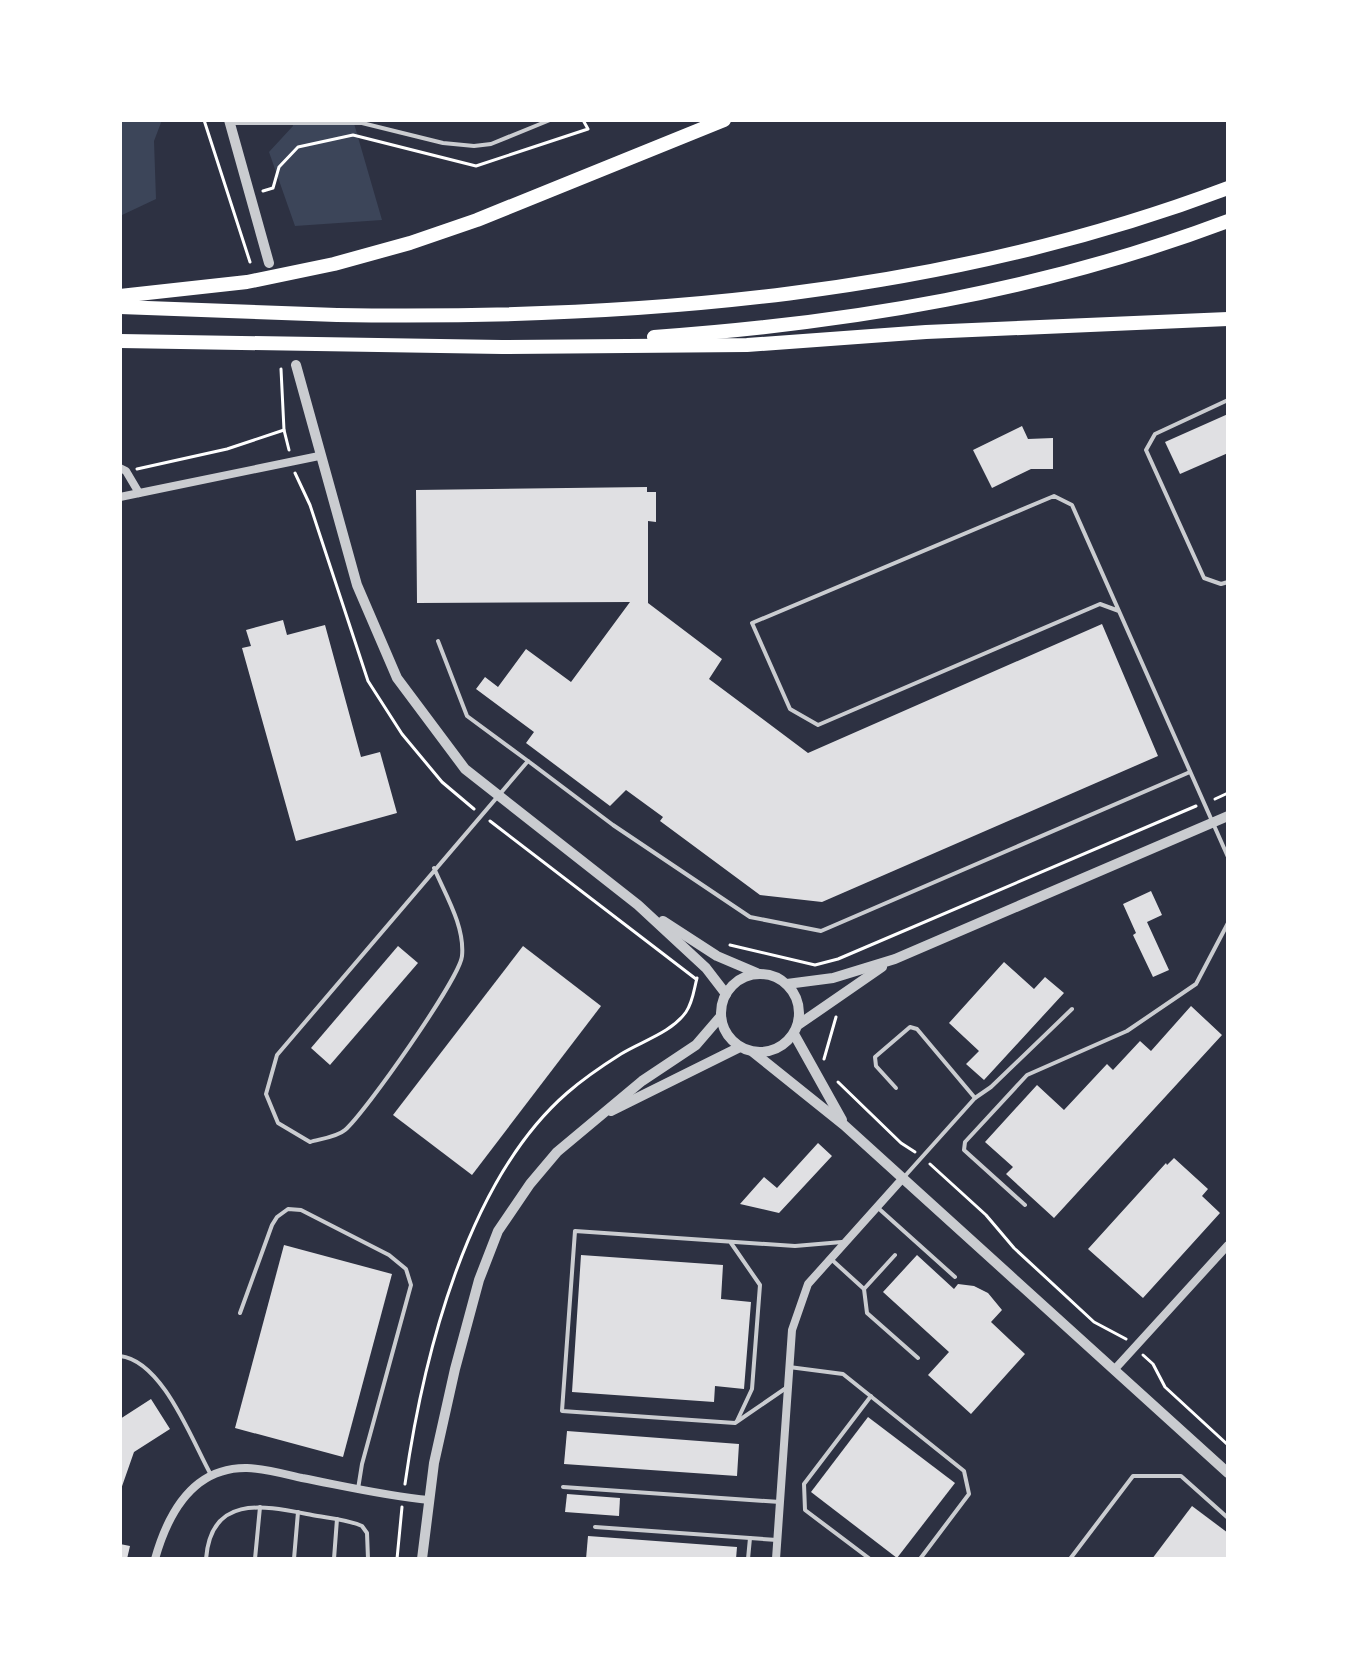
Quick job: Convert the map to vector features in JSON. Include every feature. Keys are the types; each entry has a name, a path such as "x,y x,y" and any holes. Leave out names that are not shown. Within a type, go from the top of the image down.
{"highway":[{"path":"120,296 247,282 334,264 410,243 477,220 724,120"},
{"path":"120,307 337,315 462,315 644,308 797,293 930,273 1056,244 1164,212 1228,188"},
{"path":"502,347 722,332 920,306 1049,279 1228,221"},
{"path":"120,341 502,347 747,345 926,332 1228,319"}],"street":[{"path":"229,121 269,263"},
{"path":"296,365 357,585 397,678 465,769 638,905 706,968 726,994"},
{"path":"120,497 319,456"},
{"path":"123,469 139,493"},
{"path":"787,984 833,978 895,959 1228,816"},
{"path":"638,905 717,956 759,974 774,976 787,984 798,1003 796,1029 844,1125"},
{"path":"753,1052 779,1048 796,1029 849,988 895,959"},
{"path":"422,1559 434,1463 455,1369 479,1280 498,1231 530,1184 557,1152 642,1081 696,1045 721,1016 726,994 738,980 759,974"},
{"path":"721,1016 730,1039 753,1052 844,1125 1228,1473"},
{"path":"591,1121 740,1047"},
{"path":"776,1559 792,1330 808,1284 903,1178"},
{"path":"1114,1370 1228,1245"},
{"path":"155,1559 168,1523 183,1497 211,1475 245,1468 429,1500"}],"lane":[{"path":"258,120 267,124"},
{"path":"229,121 267,124 362,122 443,143 474,146 491,144 550,120"},
{"path":"1228,400 1155,434 1146,450 1204,578 1221,584 1228,582"},
{"path":"1119,611 1100,604 818,725 790,709 752,623 1054,496 1072,505 1213,822 1228,857"},
{"path":"438,641 467,716 613,825 750,917 821,931 1190,772"},
{"path":"434,868 457,922 462,957 443,994 385,1080 343,1133 310,1142 278,1123 266,1094 277,1055 434,868 528,761"},
{"path":"1025,1205 964,1150 965,1142 1027,1075 1127,1031 1196,984 1228,923"},
{"path":"903,1178 975,1098 991,1087 1072,1009"},
{"path":"896,1088 876,1066 875,1057 910,1027 917,1029 975,1098"},
{"path":"877,1207 955,1277"},
{"path":"240,1313 272,1225 288,1209 301,1210 389,1255 406,1269 411,1285 362,1464 358,1489"},
{"path":"788,1387 735,1423 562,1411 575,1231 795,1246 846,1241"},
{"path":"730,1241 760,1285 752,1389 735,1423"},
{"path":"864,1289 895,1255"},
{"path":"831,1259 864,1289 867,1313 918,1358"},
{"path":"120,1356 142,1364 154,1375 177,1410 211,1475"},
{"path":"789,1367 843,1374 964,1471 969,1494 920,1559"},
{"path":"870,1559 805,1510 804,1484 871,1396"},
{"path":"1070,1559 1133,1476 1181,1476 1228,1518"},
{"path":"563,1487 780,1502"},
{"path":"255,1559 260,1507"},
{"path":"206,1559 209,1537 221,1518 243,1508 260,1507 362,1526 367,1533 368,1559"},
{"path":"294,1559 298,1512"},
{"path":"334,1559 337,1519"},
{"path":"595,1527 777,1540"},
{"path":"748,1559 750,1538"}],"path":[{"path":"204,120 250,262"},
{"path":"228,195 249,195 273,188 279,167 298,147 353,135 476,166 588,129 583,120"},
{"path":"123,469 227,449 284,430 281,369"},
{"path":"717,956 728,945 815,965 838,959 1228,793"},
{"path":"696,979 706,968"},
{"path":"835,1079 901,1143 923,1158 986,1215 1014,1248 1094,1322 1119,1333 1135,1347 1153,1364 1165,1387 1228,1445"}],"shaded area":[{"path":"120,120 162,120 154,141 156,199 120,216"},
{"path":"291,120 353,120 382,220 295,226 269,152 293,126"}],"building":[{"path":"1228,414 1228,453 1180,474 1165,442"},
{"path":"1022,426 1028,439 1053,438 1053,469 1031,469 992,488 973,450"},
{"path":"647,487 647,492 656,492 656,522 648,521 648,603 722,659 709,679 808,753 1102,624 1158,756 822,902 760,895 660,821 663,817 626,790 610,806 526,743 534,732 476,689 485,677 498,687 526,649 571,682 630,602 417,603 416,490"},
{"path":"283,620 287,635 325,625 361,757 380,752 397,813 296,841 242,648 251,646 246,630"},
{"path":"1151,891 1162,915 1147,922 1169,970 1153,977 1133,935 1136,933 1123,904"},
{"path":"398,946 418,963 330,1065 311,1048"},
{"path":"523,946 601,1006 472,1175 393,1115"},
{"path":"1004,962 1034,989 1045,977 1064,993 984,1080 966,1064 979,1051 949,1023"},
{"path":"1191,1006 1222,1035 1054,1218 1006,1174 1013,1167 985,1142 1037,1085 1064,1110 1107,1064 1113,1070 1140,1041 1151,1051"},
{"path":"818,1143 832,1156 779,1213 740,1204 764,1177 777,1188"},
{"path":"1174,1158 1208,1189 1202,1196 1220,1213 1143,1298 1088,1249"},
{"path":"284,1245 392,1274 343,1457 235,1428"},
{"path":"581,1255 723,1265 721,1299 751,1302 744,1389 715,1386 714,1402 572,1392"},
{"path":"917,1255 954,1289 958,1284 974,1286 988,1293 1002,1310 991,1322 1025,1354 971,1414 928,1375 949,1352 883,1292"},
{"path":"151,1399 170,1429 134,1452 120,1492 120,1419"},
{"path":"868,1417 955,1483 897,1558 811,1492"},
{"path":"567,1431 739,1444 737,1476 564,1464"},
{"path":"567,1494 620,1498 619,1516 565,1512"},
{"path":"1192,1506 1228,1533 1228,1559 1152,1559"},
{"path":"588,1536 737,1547 736,1559 586,1559"},
{"path":"120,1544 130,1546 127,1559 120,1559"}]}
